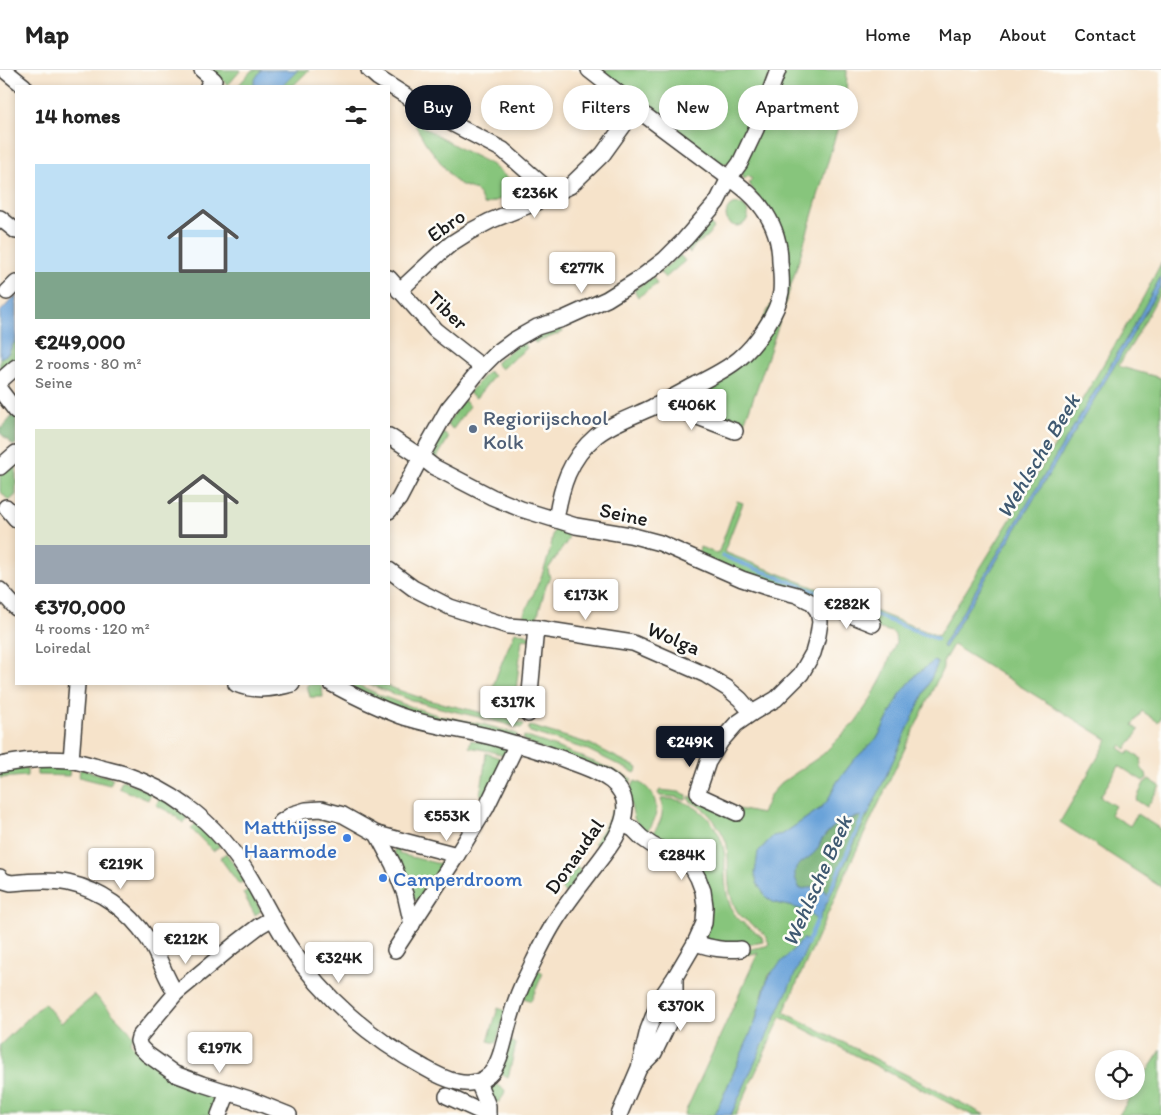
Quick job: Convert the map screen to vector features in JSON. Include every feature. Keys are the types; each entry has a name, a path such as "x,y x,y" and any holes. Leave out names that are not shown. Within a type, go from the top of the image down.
{"street":[{"path":"4,70 23,85"},
{"path":"202,70 214,80 209,85"},
{"path":"368,70 389,85"},
{"path":"589,70 608,85"},
{"path":"390,510 399,499 448,409 495,354 520,336 537,327 563,319 607,299 646,274 664,260 700,222 716,202 740,162 756,129 778,70"},
{"path":"390,86 438,116 503,150 553,194"},
{"path":"556,520 565,479 573,463 596,436 611,426 715,375 739,359 758,338 773,316 781,292 780,252 774,230 763,208 743,187 649,118"},
{"name":"Ebro","path":"399,291 452,243 490,221 570,186 603,154 620,130"},
{"path":"0,218 15,230"},
{"name":"Tiber","path":"390,279 439,334 482,367"},
{"path":"0,381 15,368"},
{"path":"0,390 15,410"},
{"path":"654,406 674,408 735,431"},
{"name":"Seine","path":"390,437 434,467 492,497 521,509 576,526 630,535 660,543 742,579 811,602 818,611"},
{"path":"0,467 15,454"},
{"path":"6,507 15,518"},
{"name":"Wolga","path":"390,571 413,588 450,607 508,626 536,628 633,643 706,675 727,688 752,713"},
{"path":"1,592 15,607"},
{"path":"738,813 700,796 698,792 708,762 721,741 736,724 776,699 801,674 813,654 820,622 818,611 828,606 873,624"},
{"path":"528,714 536,628"},
{"path":"71,760 76,685"},
{"path":"240,685 256,689 268,689 287,685"},
{"name":"Donaudal","path":"334,685 401,716 516,744 596,771 619,788 623,796 625,813 614,841 556,920 522,985 495,1068 487,1077 478,1082"},
{"path":"394,950 412,925 486,808 516,744"},
{"path":"0,765 43,760 71,760 126,775 157,789 186,806 210,827 236,856 252,880 272,919 292,951 317,983 339,1006 361,1026 397,1052 434,1073 456,1082 469,1084 478,1082 488,1106 488,1115 447,1096"},
{"path":"281,822 293,814 306,810 321,810 342,815 377,834 457,855"},
{"path":"619,1115 639,1068 654,1053 669,1022 675,995 676,977 704,923 705,906 704,891 693,869 686,862 652,845 633,829 622,824"},
{"path":"377,834 406,894 412,925"},
{"path":"0,878 11,883 53,881 68,883 103,896 118,906 133,920 148,939 170,985 176,993"},
{"path":"272,919 259,926 233,946 176,993 138,1041 140,1047 147,1054 176,1074 289,1115"},
{"path":"695,943 711,948 741,949"},
{"path":"219,1115 228,1092"}],"green space":[{"path":"209,70 241,70 228,85"},
{"path":"252,70 309,70 294,85 239,85"},
{"path":"596,70 772,70 766,85 738,85 738,130 748,130 733,161 724,164 717,162 672,130 728,130 728,85 659,85 659,121 649,114 649,85 614,85"},
{"path":"783,70 847,70 846,85 777,85"},
{"path":"418,130 428,130 491,164 523,191 484,205 477,191 454,180"},
{"path":"759,130 837,130 784,306 742,429 704,415 684,404 683,399 734,370 788,275 788,255 782,234 750,185 749,182 752,179 748,176 744,180 742,173"},
{"path":"737,204 745,207 748,215 745,223 737,226 729,223 726,215 729,207"},
{"path":"708,223 714,228 706,238 695,245 690,253 686,248"},
{"path":"680,255 685,261 665,278 660,272"},
{"path":"1161,263 1161,291 1119,365 1161,378 1161,718 1158,722 1142,711 1133,725 1139,730 1126,749 1121,745 1119,748 1128,754 1130,751 1142,759 1141,767 1146,773 1147,778 1143,781 1119,766 1100,797 1115,806 1110,814 1130,826 1137,814 1159,828 1161,832 1161,887 1060,822 1108,740 953,645 943,662 943,668 850,864 784,1012 985,1115 972,1115 781,1017 736,1115 731,1115 809,941 784,960 769,975 755,1023 715,1115 684,1115 758,953 736,956 740,951 766,946 769,943 763,933 744,919 738,912 730,892 726,841 707,813 690,801 690,796 706,805 762,814 770,795 781,783 822,755 856,721 883,676 896,642 895,635 892,632 873,627 843,608 775,586 698,555 700,547 718,554 737,501 743,503 724,552 938,636 1018,507 1144,296","holes":["934,661 938,663 818,922 808,911 773,902 766,897 758,852 773,836 783,834 821,808 828,800 837,782 854,760 878,737 901,693 917,674"]},
{"path":"653,277 657,284 638,297 634,290"},
{"path":"561,326 563,332 535,343 531,337"},
{"path":"15,341 15,364 0,378 0,358 8,354"},
{"path":"523,341 527,348 501,369 496,362"},
{"path":"488,371 494,376 476,398 469,393"},
{"path":"464,400 470,406 453,429 447,425"},
{"path":"14,414 14,446 0,433 0,427 2,428"},
{"path":"441,432 449,437 435,461 430,454"},
{"path":"15,463 15,496 9,501 0,491 0,475"},
{"path":"558,528 567,530 568,540 548,569 550,579 546,586 537,618 534,621 526,621 523,616 549,555 553,533"},
{"path":"515,632 531,637 530,640 522,639 513,715 523,717 523,720 488,710 495,680"},
{"path":"307,685 320,685 323,697 310,697"},
{"path":"349,685 358,685 403,704 437,715 482,724 517,734 516,738 435,719 380,702"},
{"path":"372,685 384,685 424,699 524,724 520,728 397,695"},
{"path":"530,726 590,744 638,768 635,773 588,750 530,732 528,729"},
{"path":"524,736 552,745 632,779 626,789 523,740"},
{"path":"471,740 507,747 507,757 469,747"},
{"path":"486,753 505,760 484,797 480,794"},
{"path":"54,765 70,768 69,776 37,775 37,767"},
{"path":"27,768 27,776 0,778 0,770"},
{"path":"80,769 113,778 110,785 79,777"},
{"path":"1149,779 1160,786 1147,807 1136,800 1144,783"},
{"path":"122,780 151,793 148,800 119,788"},
{"path":"635,781 644,785 649,790 655,801 655,819 644,833 634,818 628,793"},
{"path":"660,790 679,792 687,795 687,799 660,796 658,793"},
{"path":"160,798 188,817 183,823 173,814 156,805"},
{"path":"661,799 672,799 693,806 710,821 721,840 724,851 726,887 731,908 741,921 762,937 763,942 747,945 707,940 705,880 649,837 661,820"},
{"path":"617,802 619,816 602,847 594,843"},
{"path":"868,815 829,898 825,891 815,886 800,889 794,873 801,863 816,851 826,835 841,822"},
{"path":"196,823 220,846 213,851 191,829"},
{"path":"401,845 399,854 440,864 443,855 446,859 419,901 413,898 394,852 396,846"},
{"path":"226,853 245,880 239,884 220,858"},
{"path":"577,867 583,872 567,894 561,889"},
{"path":"250,889 261,911 255,915 243,893"},
{"path":"537,969 543,973 531,1001 524,998"},
{"path":"95,995 134,1036 130,1042 135,1049 217,1096 218,1101 214,1115 0,1115 0,1045 44,1003 61,1023"},
{"path":"498,1008 506,1011 496,1043 488,1041"},
{"path":"510,1040 516,1044 508,1078 499,1073"},
{"path":"1161,1050 1161,1115 1119,1115 1128,1100 1145,1100 1145,1074"},
{"path":"490,1081 505,1090 499,1102 494,1102 488,1091 487,1084"}],"water":[{"path":"261,70 298,70 283,85 254,85 254,81"},
{"path":"1161,276 1161,285 1118,360 944,648 942,646 1135,324"},
{"path":"15,296 15,341 8,354 0,358 0,312"},
{"path":"934,661 938,663 868,815 841,822 835,826 825,835 815,852 797,866 795,870 796,881 800,889 820,887 829,898 818,922 808,911 773,902 766,897 757,883 755,873 758,852 773,836 783,834 821,808 828,800 837,782 854,760 878,737 901,693 917,674"},
{"path":"803,939 810,941 731,1115 715,1115 755,1023 767,981 773,971"}],"waterway":[{"path":"723,556 937,639"},
{"name":"Wehlsche Beek","path":"826,900 865,813"},
{"name":"Wehlsche Beek","path":"807,944 818,918"}],"place":[{"name":"Regiorijschool Kolk","path":"473,429"},
{"name":"Matthijsse Haarmode","path":"347,838"},
{"name":"Camperdroom","path":"383,878"}]}
